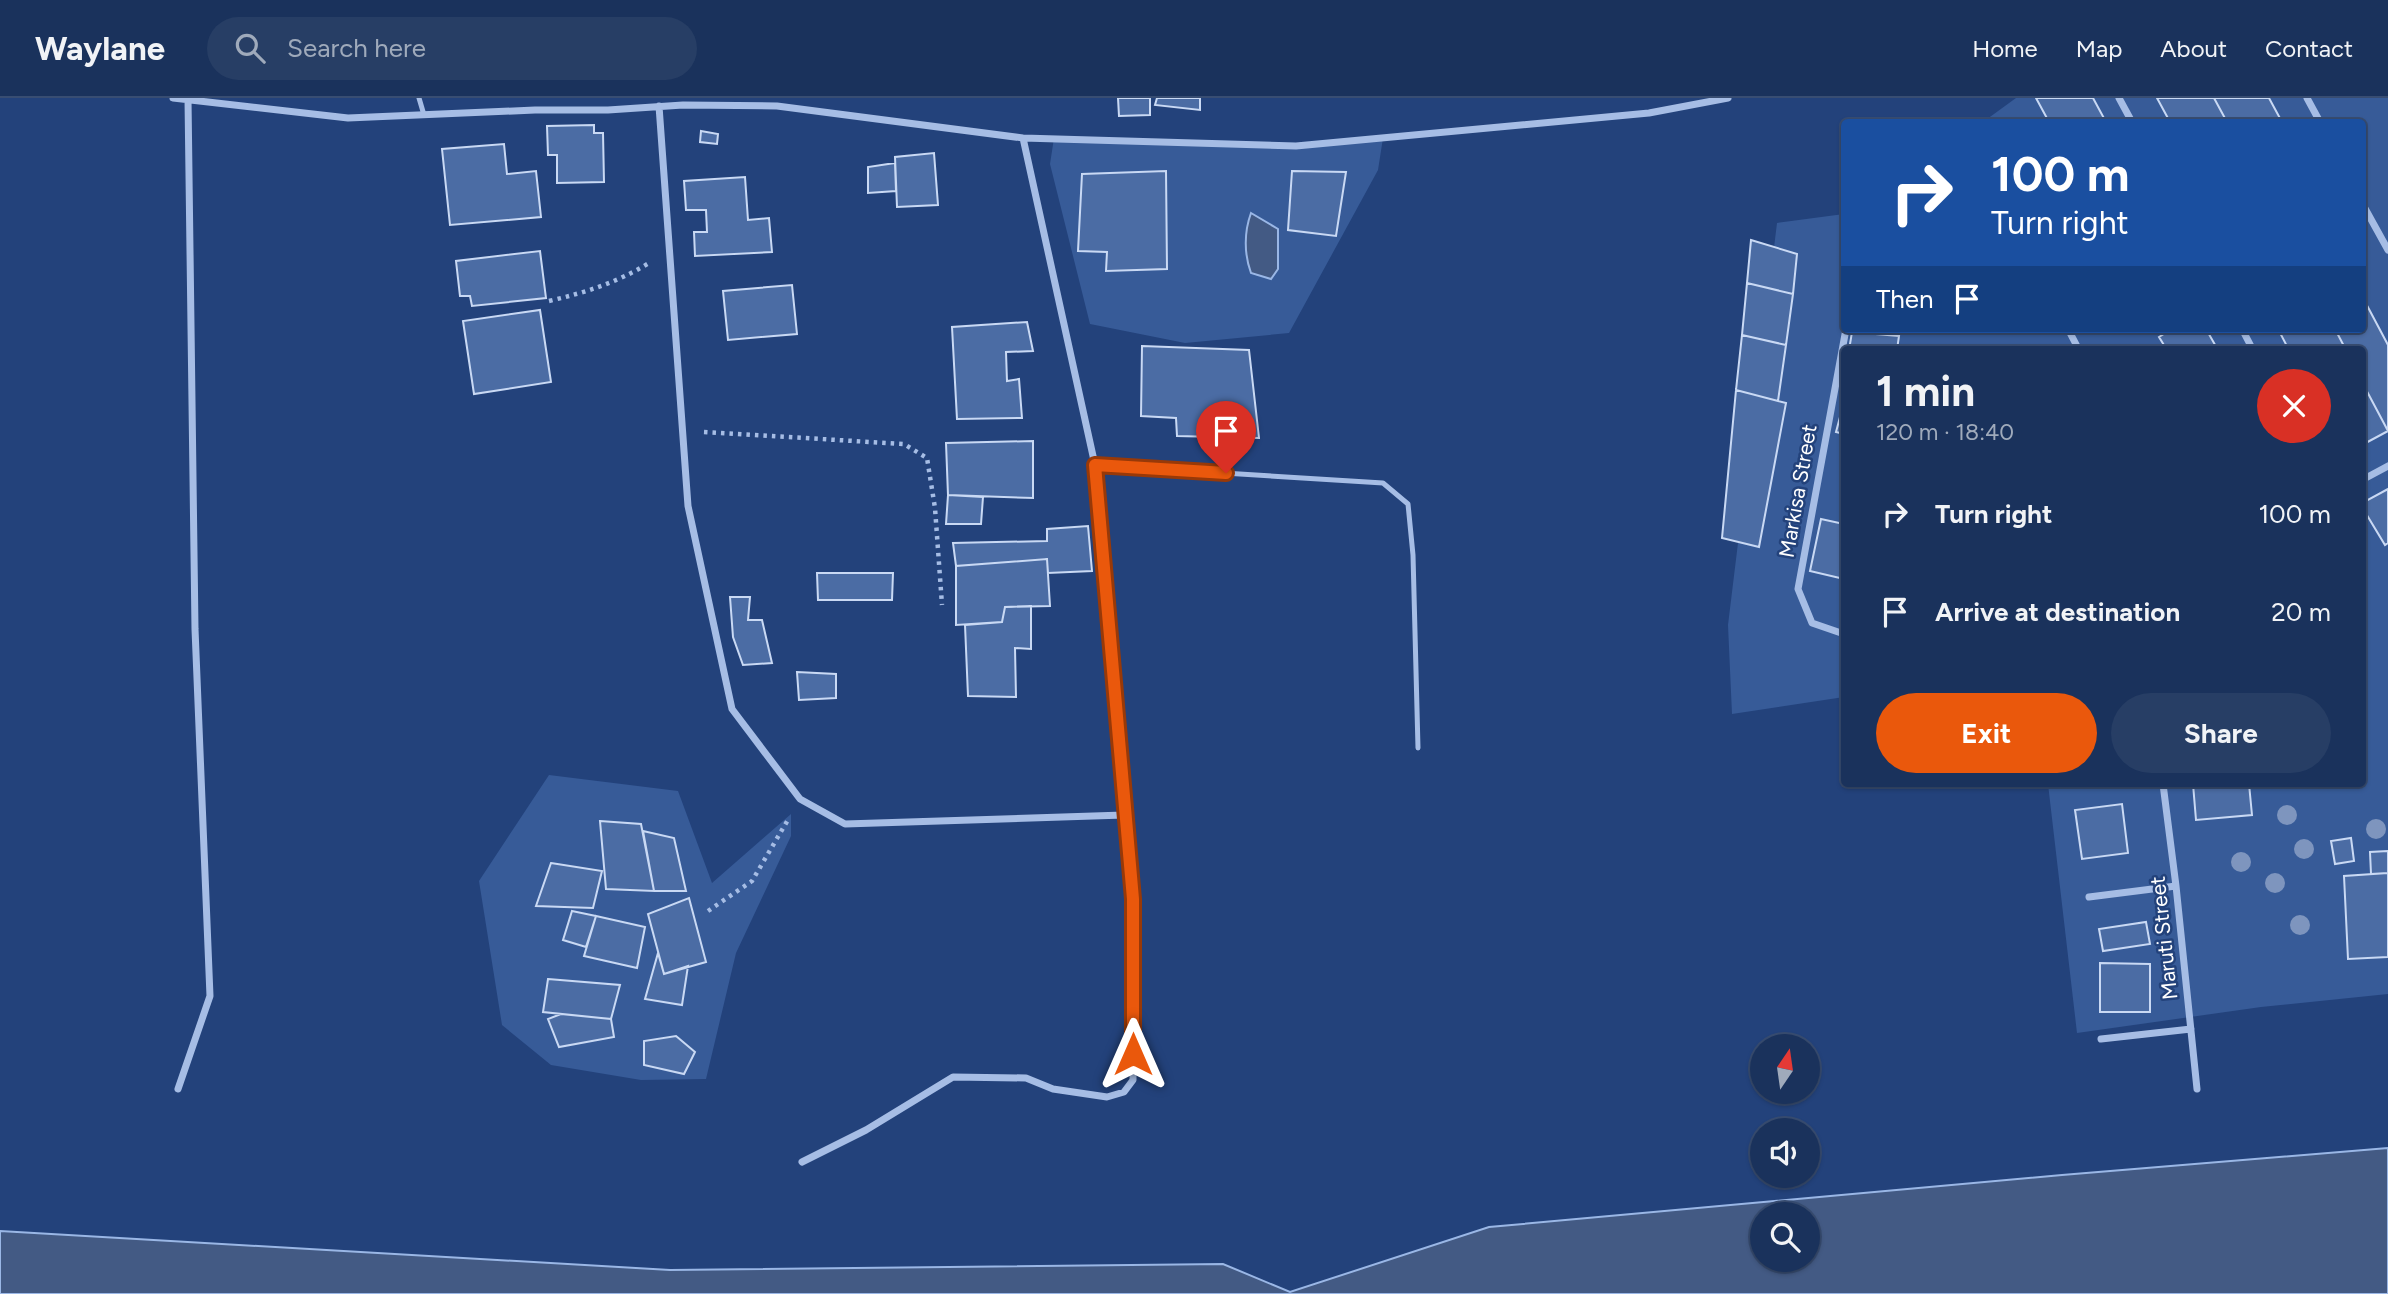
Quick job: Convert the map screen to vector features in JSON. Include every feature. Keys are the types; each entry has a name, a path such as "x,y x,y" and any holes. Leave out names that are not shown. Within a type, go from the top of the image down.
{"street":[{"path":"173,98 348,118 778,102 1023,138 1296,146 1649,113 1706,100 1728,98"},
{"path":"2119,98 2130,119"},
{"path":"2306,98 2318,119"},
{"path":"178,1089 210,996 195,629 188,99"},
{"path":"659,106 688,506 732,709 800,799 845,824 1124,815"},
{"path":"802,1162 866,1130 953,1077 1026,1078 1053,1089 1107,1097 1124,1092 1133,1080 1133,899 1095,465 1023,138"},
{"path":"2366,210 2388,250"},
{"name":"Markisa Street","path":"1841,356 1798,590 1812,623 1841,633"},
{"path":"2366,478 2388,467"},
{"name":"Maruti Street","path":"2163,787 2197,1089"},
{"path":"2089,897 2176,886"},
{"path":"2101,1039 2191,1029"}],"lane":[{"path":"419,98 424,115"},
{"path":"1095,465 1383,483 1408,503 1413,555 1418,748"}],"path":[{"path":"549,301 585,293 623,279 650,262 668,236"},
{"path":"682,430 904,444 927,458 935,509 942,605"},
{"path":"708,911 752,881 800,799"}],"shaded area":[{"path":"2016,98 2388,98 2388,994 2261,1007 2077,1033 2048,787 2366,787 2366,346 1841,346 1841,697 1732,714 1728,625 1777,223 1841,214 1841,333 2366,333 2366,119 1987,119"},
{"path":"1054,138 1296,146 1383,138 1378,170 1289,333 1185,343 1090,324 1050,164"},
{"path":"1251,213 1278,229 1278,269 1271,279 1251,273 1246,235"},
{"path":"549,775 678,791 712,883 791,814 791,836 736,953 706,1079 641,1080 551,1065 502,1025 479,881"},
{"path":"2388,1148 2388,1294 0,1294 0,1231 670,1270 1223,1264 1290,1292 1489,1227 1750,1203 1750,1272 1820,1272 1820,1202 1764,1202"}],"building":[{"path":"1118,98 1150,98 1150,115 1119,116"},
{"path":"1157,98 1200,98 1200,110 1155,105"},
{"path":"2036,98 2093,98 2104,119 2047,119"},
{"path":"2157,98 2214,98 2225,119 2168,119"},
{"path":"2214,98 2269,98 2280,119 2225,119"},
{"path":"594,125 594,133 603,133 604,182 557,183 557,155 548,155 547,126"},
{"path":"701,131 718,134 717,144 700,142"},
{"path":"504,144 507,174 536,171 541,217 450,225 442,149"},
{"path":"934,153 938,205 897,207 895,157"},
{"path":"895,163 896,191 868,193 868,167"},
{"path":"1166,171 1167,269 1106,271 1107,252 1078,251 1082,174"},
{"path":"1292,171 1346,172 1336,236 1288,230"},
{"path":"745,177 748,220 769,218 772,252 695,256 694,232 707,232 706,210 686,210 684,181"},
{"path":"1751,240 1797,254 1793,294 1747,283"},
{"path":"540,251 546,298 472,306 470,296 460,296 456,261"},
{"path":"1747,283 1793,294 1786,345 1742,335"},
{"path":"792,285 797,334 728,340 723,291"},
{"path":"2366,304 2388,345 2388,431 2366,390 2366,346 2344,346 2337,333 2366,333"},
{"path":"540,310 551,382 474,394 463,321"},
{"path":"1027,322 1033,351 1006,352 1007,381 1019,379 1022,418 957,419 952,327"},
{"path":"1852,333 1899,336 1898,346 1850,346"},
{"path":"1864,333 1899,333 1899,336"},
{"path":"2166,333 2208,333 2216,346 2165,346 2159,337"},
{"path":"2280,333 2337,333 2344,346 2287,346"},
{"path":"1742,335 1786,345 1778,401 1736,390"},
{"path":"1142,346 1249,350 1259,438 1177,436 1176,418 1141,416"},
{"path":"1736,390 1786,403 1759,547 1722,538"},
{"path":"2366,390 2388,431 2366,443"},
{"path":"1841,413 1841,433 1836,432"},
{"path":"1033,441 1033,498 948,495 946,443"},
{"path":"2388,489 2388,543 2385,545 2366,514 2366,501"},
{"path":"948,495 983,497 981,524 946,524"},
{"path":"1821,519 1841,523 1841,578 1810,571"},
{"path":"1088,526 1092,571 1048,573 1047,559 956,566 953,543 1047,541 1047,529"},
{"path":"1047,559 1050,606 1005,607 1002,622 956,625 956,566"},
{"path":"817,573 893,573 892,600 818,600"},
{"path":"730,597 750,597 748,620 762,620 772,663 743,665 733,637"},
{"path":"1031,606 1031,649 1015,648 1016,697 968,696 965,625 1002,622 1005,607"},
{"path":"797,672 836,674 836,698 799,700"},
{"path":"2193,787 2249,787 2252,815 2196,820"},
{"path":"2122,804 2128,853 2082,859 2075,810"},
{"path":"600,821 641,824 654,891 606,889"},
{"path":"643,831 674,838 686,891 654,891"},
{"path":"2351,838 2354,861 2335,864 2331,841"},
{"path":"2388,851 2388,873 2371,874 2370,852"},
{"path":"551,863 602,871 593,908 536,906"},
{"path":"2388,873 2388,957 2348,959 2344,876"},
{"path":"689,898 706,962 664,974 648,914"},
{"path":"572,911 596,916 586,947 563,940"},
{"path":"596,916 645,927 637,968 584,956"},
{"path":"2146,922 2150,944 2103,951 2099,929"},
{"path":"658,953 664,974 688,966 682,1005 645,999"},
{"path":"2100,963 2150,964 2150,1012 2100,1012"},
{"path":"548,979 620,985 611,1019 543,1012"},
{"path":"561,1014 611,1019 614,1037 559,1047 548,1019"},
{"path":"676,1036 695,1052 684,1074 644,1065 644,1041"}],"route":[{"path":"1133,1054 1133,899 1095,465 1226,473"}]}
